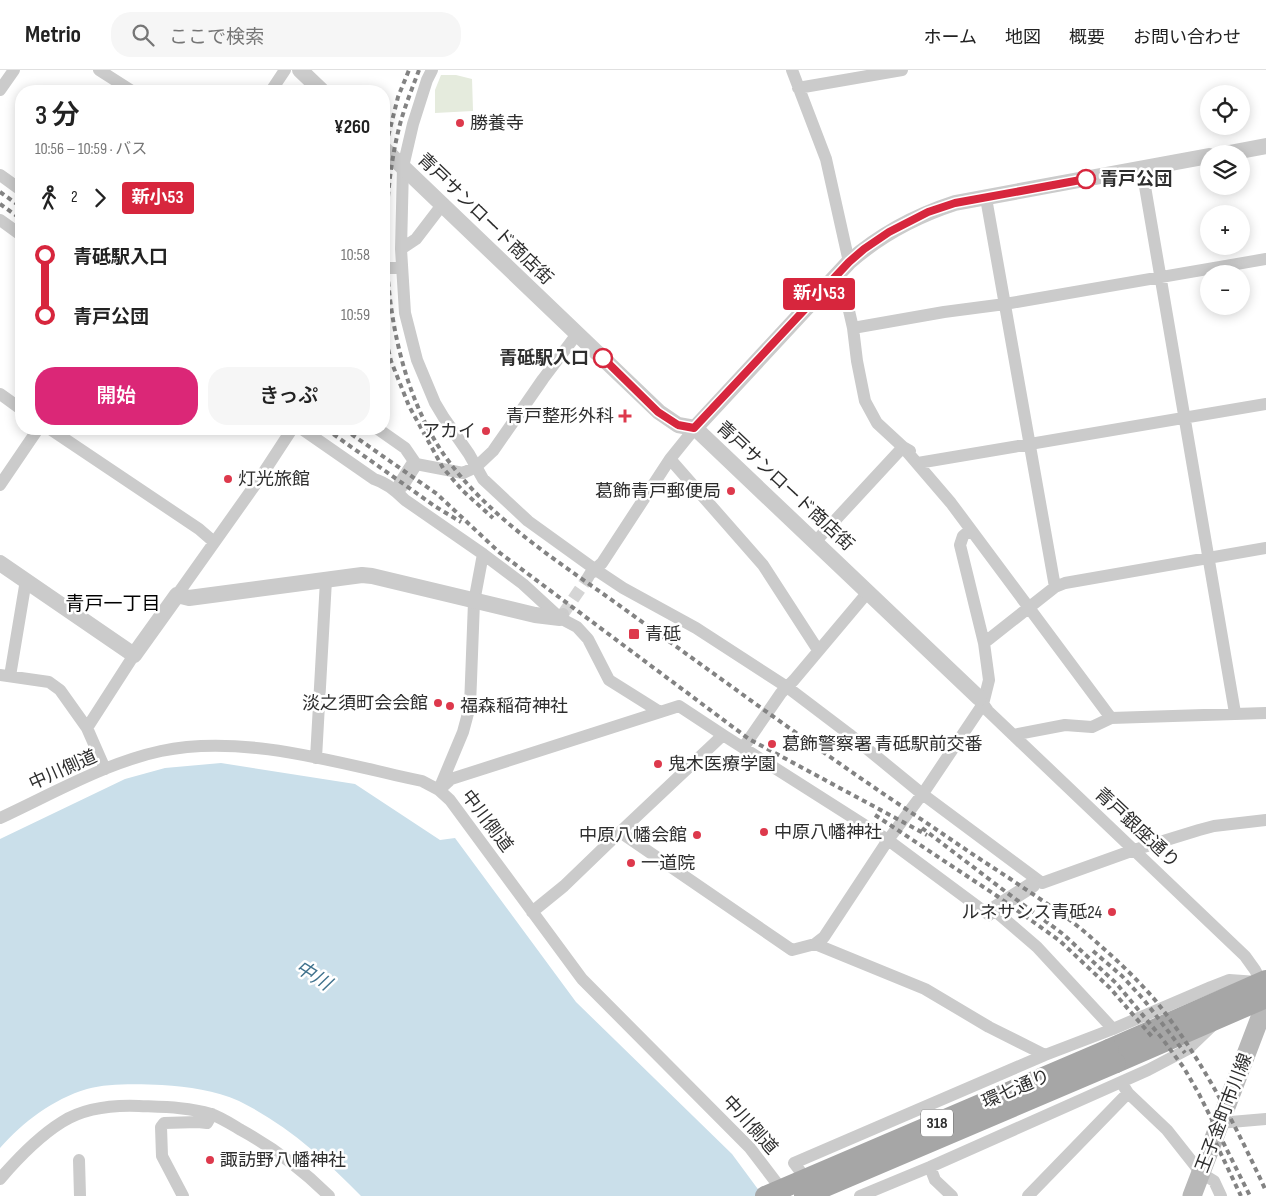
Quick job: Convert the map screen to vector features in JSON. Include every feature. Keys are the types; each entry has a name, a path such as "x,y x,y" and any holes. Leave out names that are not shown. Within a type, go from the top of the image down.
{"main road":[{"name":"環七通り","path":"804,1196 1118,1072 1219,1019 1265,988"},
{"name":"環七通り","path":"765,1196 1118,1072 1265,988"},
{"name":"王子金町市川線","path":"1192,1196 1266,1002"}],"street":[{"path":"0,90 14,70"},
{"path":"99,70 123,85"},
{"path":"275,85 285,70"},
{"path":"300,70 316,85"},
{"path":"432,70 413,124 403,168 401,268 405,313 417,360 439,410 470,454 484,479 523,516 592,574 623,588 696,628 786,687 849,734 1035,883"},
{"path":"792,70 826,158 864,401 878,423 902,447 924,462 970,530 1111,718"},
{"path":"798,88 902,70"},
{"path":"1250,149 1266,146"},
{"name":"青戸サンロード商店街","path":"390,155 658,412 678,425 694,428 981,701"},
{"path":"592,574 694,428 844,267 864,249 889,232 928,212 955,203 1200,158"},
{"path":"1142,169 1235,713"},
{"path":"0,175 15,186"},
{"path":"986,198 1054,587"},
{"path":"401,250 416,239 442,205"},
{"path":"0,220 15,231"},
{"path":"853,328 1266,259"},
{"path":"390,268 401,268"},
{"path":"414,465 463,473 476,467 493,451 577,334"},
{"path":"0,394 15,405"},
{"path":"924,462 1266,404"},
{"path":"0,485 34,435"},
{"path":"59,435 214,542"},
{"path":"86,728 134,655 288,435"},
{"path":"311,435 374,479 399,488 405,500 523,584 588,638 609,680 660,712"},
{"path":"387,435 405,448 414,465"},
{"path":"815,542 902,447"},
{"path":"670,460 763,565 818,650"},
{"path":"399,488 414,465"},
{"path":"620,832 792,950 815,944 824,937 888,840 922,793 981,701 988,680 984,643 960,545 963,536 970,530"},
{"path":"984,643 1054,587 1065,582 1266,548"},
{"path":"439,790 463,732 470,706 474,602 483,554"},
{"path":"0,563 134,655"},
{"path":"177,595 189,598 362,575 474,602 547,617 562,616"},
{"path":"26,580 5,676 49,682 60,690 86,728 105,769"},
{"path":"316,758 326,580"},
{"path":"743,748 781,693 868,592"},
{"name":"青戸銀座通り","path":"981,701 988,711 1249,960 1265,988"},
{"path":"439,790 451,779 679,706 888,840 989,915 1035,883 1045,883 1134,850 1214,826 1266,820"},
{"path":"1013,735 1065,725 1092,726 1111,718 1266,713"},
{"path":"532,912 564,886 723,735"},
{"name":"中川側道","path":"0,818 105,769 160,751 179,748 267,749 422,781 439,790 450,800 582,979 744,1142 787,1196"},
{"path":"995,909 1037,947 1114,1029"},
{"path":"815,944 925,989 989,1028 1045,1055"},
{"path":"818,1196 794,1163 1045,1055 1114,1029 1229,980 1265,988"},
{"path":"860,1196 930,1167 1118,1072"},
{"path":"1118,1072 1201,1173 1214,1181 1220,1196"},
{"path":"1028,1196 1118,1072"},
{"path":"0,1179 41,1137 62,1122 80,1113 111,1107 166,1107 212,1114 264,1142 294,1164 329,1196"},
{"path":"184,1196 162,1156 161,1127 164,1123 207,1123 212,1114"},
{"path":"1219,1123 1266,1119"},
{"path":"79,1160 80,1196"},
{"path":"930,1167 935,1180 952,1196"}],"shaded area":[{"path":"441,75 456,75 472,79 473,111 435,113 435,90"}],"water":[{"name":"中川","path":"221,763 355,784 440,840 455,838 576,1002 732,1154 763,1196 361,1196 304,1143 256,1110 221,1094 192,1088 162,1085 114,1085 74,1093 39,1112 0,1148 0,839 125,779 165,768"}],"tunnel":[{"path":"563,614 587,579"}],"railway":[{"path":"390,129 398,97 409,70"},
{"path":"390,178 399,128 419,70"},
{"path":"0,192 15,203"},
{"path":"0,204 15,215"},
{"path":"390,299 398,343 409,385 426,424 447,459 486,503 555,560 827,755 1053,908 1103,948 1155,1000 1187,1044 1229,1116 1266,1191"},
{"path":"390,357 409,406 443,468 463,491 493,518"},
{"path":"334,435 436,507 461,522"},
{"path":"353,435 437,494 500,553 749,739 927,835"},
{"path":"875,815 997,896 1060,941 1110,988 1154,1039"},
{"path":"922,828 1063,934 1116,983 1184,1068 1250,1196"},
{"path":"1093,951 1122,976 1144,1000 1185,1053"},
{"path":"1212,1135 1241,1196"}],"bus line":[{"name":"新小53","path":"603,358 658,412 678,425 694,428 849,262 889,232 928,212 955,203 1086,179"}],"place":[{"name":"勝養寺","path":"460,123"},
{"name":"青戸公団","path":"1086,179"},
{"name":"青砥駅入口","path":"603,358"},
{"name":"青戸整形外科","path":"625,416"},
{"name":"アカイ","path":"486,431"},
{"name":"灯光旅館","path":"228,479"},
{"name":"葛飾青戸郵便局","path":"731,491"},
{"name":"青砥","path":"634,634"},
{"name":"淡之須町会会館","path":"438,703"},
{"name":"福森稲荷神社","path":"450,706"},
{"name":"葛飾警察署 青砥駅前交番","path":"772,744"},
{"name":"鬼木医療学園","path":"658,764"},
{"name":"中原八幡神社","path":"764,832"},
{"name":"中原八幡会館","path":"697,835"},
{"name":"一道院","path":"631,863"},
{"name":"ルネサンス青砥24","path":"1112,912"},
{"name":"諏訪野八幡神社","path":"210,1160"}],"district":[{"name":"青戸一丁目","path":"113,604"}]}
